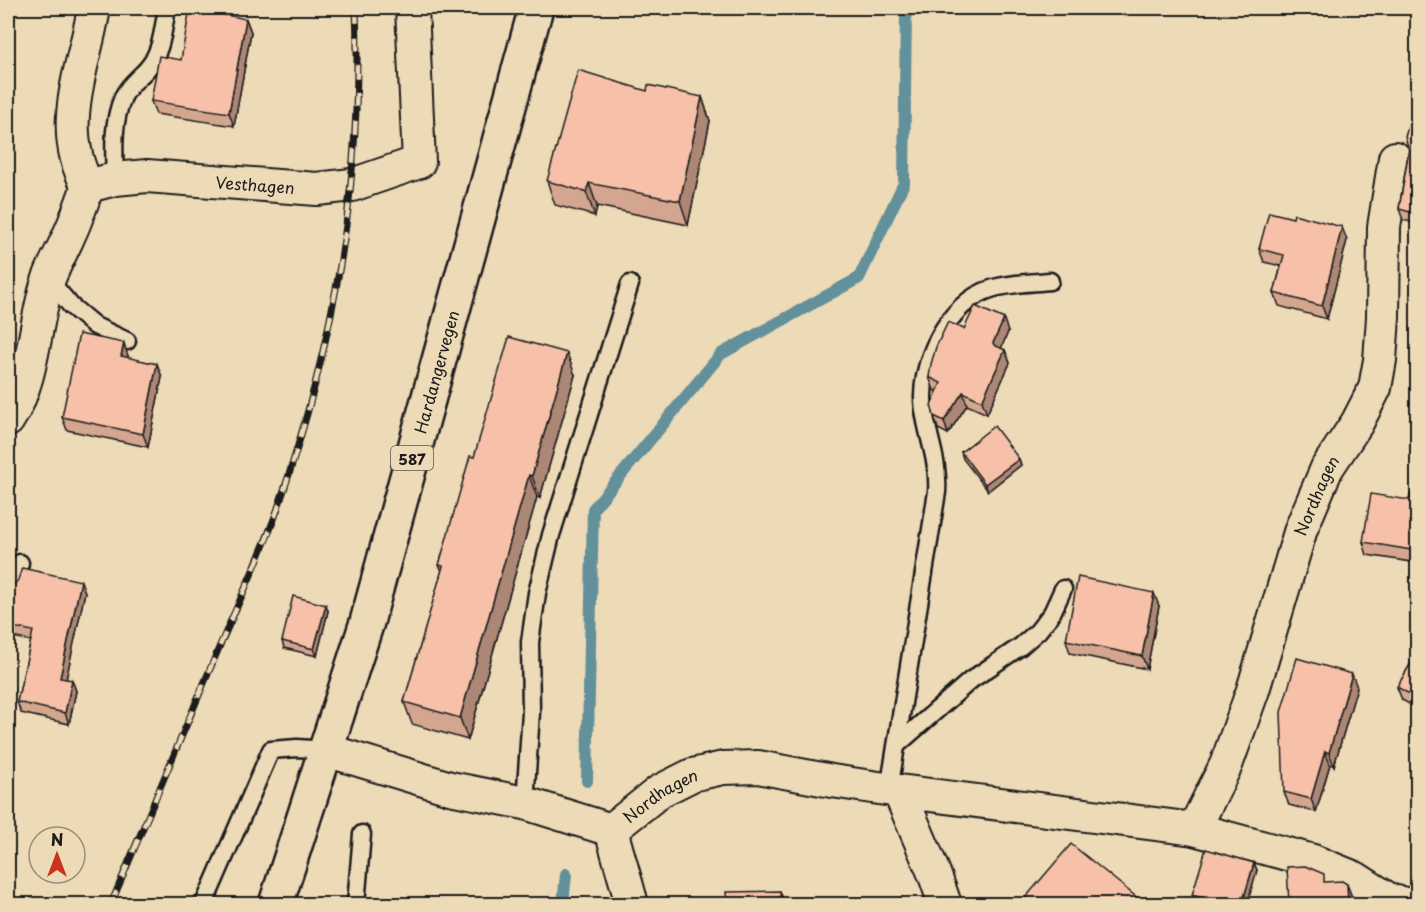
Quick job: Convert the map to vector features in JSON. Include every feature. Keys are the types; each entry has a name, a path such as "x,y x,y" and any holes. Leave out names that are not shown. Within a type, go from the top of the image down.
{"main road":[{"name":"Hardangervegen","path":"276,904 367,622 536,8"}],"street":[{"path":"8,420 22,388 38,316 49,280 70,233 101,183 78,169 72,145 71,120 94,8"},
{"name":"Vesthagen","path":"101,183 147,176 317,189 352,184 419,162 412,8"},
{"name":"Nordhagen","path":"1194,829 1230,754 1253,690 1298,541 1310,509 1327,468 1357,423 1375,388 1380,360 1383,317 1384,227 1395,158"},
{"name":"Nordhagen","path":"326,750 450,788 525,803 611,830 660,791 692,775 723,768 758,767 894,790 1194,829 1313,861 1354,879 1391,901 1406,904"},
{"path":"894,790 934,873 945,904"},
{"path":"611,830 632,904"}],"lane":[{"path":"101,183 114,141 116,118 124,95 134,80 147,70 155,59 161,41 166,8"},
{"path":"49,280 71,306 94,326 127,341"},
{"path":"894,790 898,744 937,492 938,471 922,392 931,358 951,317 968,301 989,289 1012,284 1050,281"},
{"path":"525,803 531,712 530,642 537,593 552,535 630,284"},
{"path":"8,593 14,585 20,562"},
{"path":"898,744 971,680 1021,646 1038,631 1052,613 1063,589"},
{"path":"204,904 270,750 297,748 326,750"},
{"path":"356,904 362,834"}],"building":[{"path":"190,8 246,19 229,113 151,101 159,56 181,60"},
{"path":"578,70 647,91 648,85 702,97 680,201 589,183 586,192 547,181"},
{"path":"1418,92 1418,214 1399,209 1409,150 1405,137"},
{"path":"1269,212 1293,218 1294,214 1342,227 1322,306 1274,293 1284,255 1259,249"},
{"path":"975,306 1004,319 993,343 1005,350 982,401 963,392 944,421 934,416 931,405 941,383 929,377 931,364 948,322 964,329"},
{"path":"79,334 124,343 121,356 157,364 143,434 62,417"},
{"path":"509,337 567,353 532,476 529,475 460,718 404,702 443,566 439,565 470,456 474,457"},
{"path":"994,426 1019,459 985,484 961,452"},
{"path":"1411,493 1418,494 1418,551 1363,542 1371,494 1409,500"},
{"path":"22,568 81,581 60,678 72,680 65,713 17,702 33,631 8,626 8,592 18,580"},
{"path":"1078,577 1154,593 1142,656 1066,640"},
{"path":"293,596 326,605 314,649 282,641"},
{"path":"1418,651 1418,699 1397,687"},
{"path":"1297,658 1352,674 1329,753 1325,751 1311,799 1284,792 1281,712"},
{"path":"1071,844 1145,904 1020,904"},
{"path":"1206,849 1254,863 1242,904 1224,904 1192,895"},
{"path":"1305,866 1324,874 1324,882 1342,881 1347,884 1348,904 1289,904 1287,867"},
{"path":"780,891 781,904 727,904 726,892"}],"waterway":[{"path":"587,781 593,509 721,354 859,278 904,183 906,8"},
{"path":"563,904 566,874"}],"railway":[{"path":"111,904 272,525 315,385 341,262 349,200 355,137 356,8"}]}
